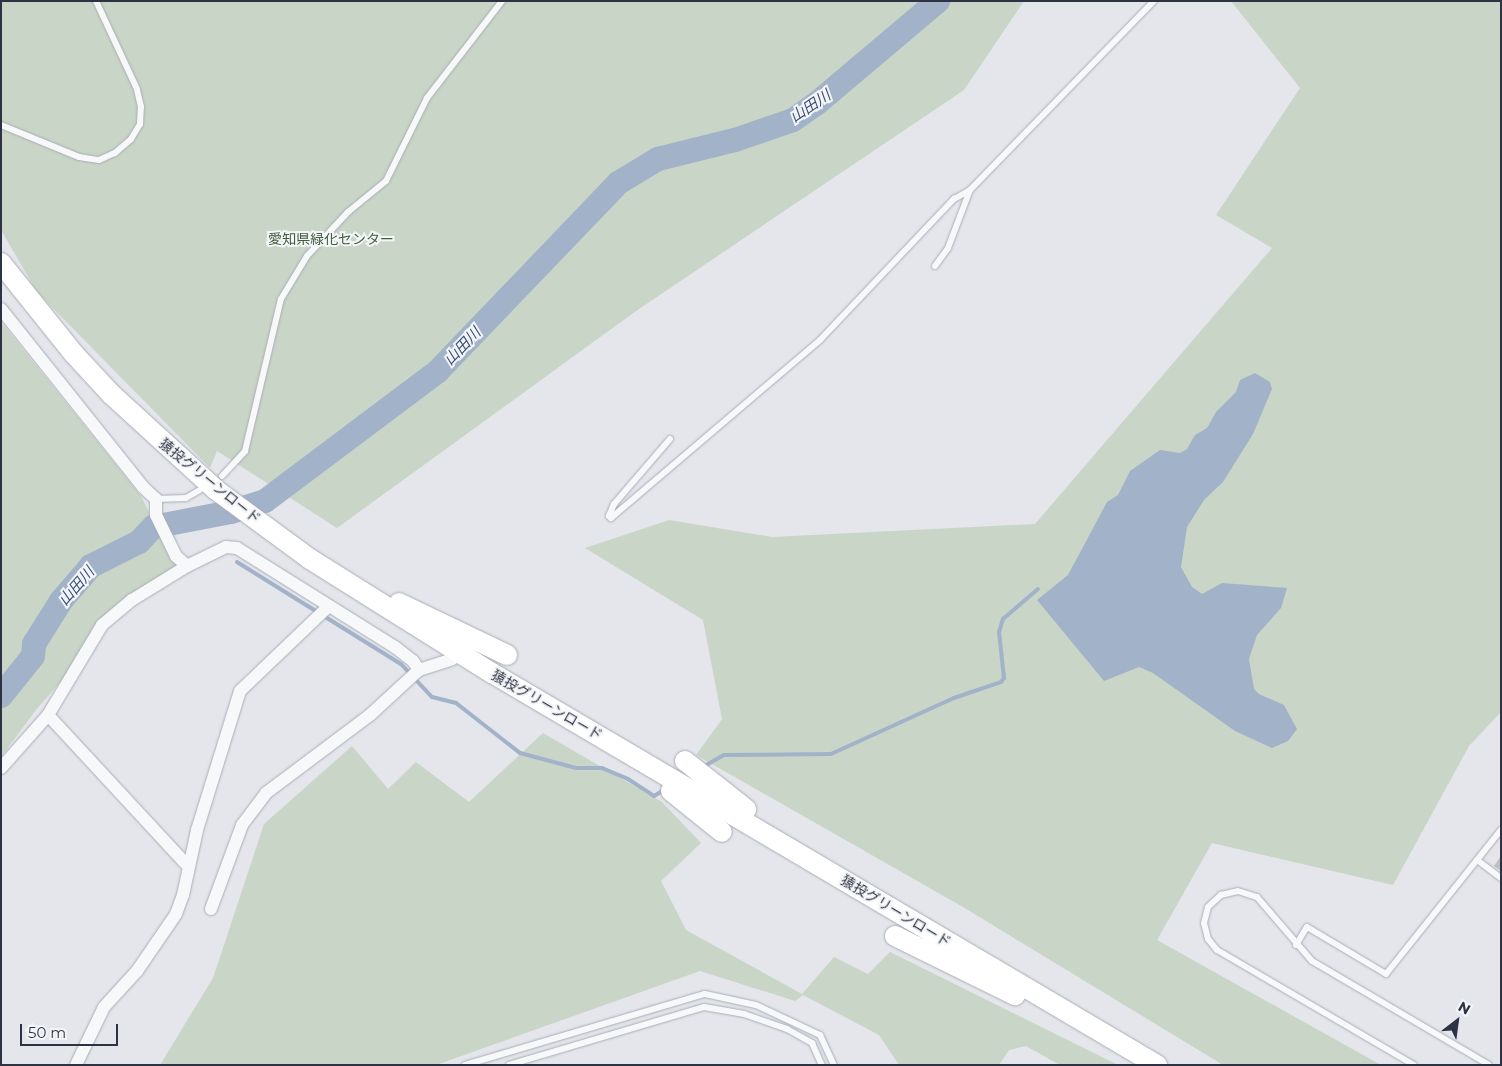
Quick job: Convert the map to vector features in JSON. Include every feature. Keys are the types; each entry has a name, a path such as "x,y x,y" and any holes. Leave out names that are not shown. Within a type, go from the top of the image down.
{"main road":[{"name":"猿投グリーンロード","path":"1,263 74,354 111,394 213,485 310,559 492,673 1157,1065"},
{"path":"310,559 507,655"},
{"path":"492,673 517,692 656,779 722,832"},
{"path":"685,760 763,821 950,938 976,959"},
{"path":"895,936 1110,1037"}],"street":[{"path":"1,309 125,465 156,498 156,515 170,546 187,566"},
{"path":"1,768 48,715 102,625 132,600 216,550 237,548 394,647 419,670"},
{"path":"76,1065 104,1006 165,933 183,895 197,830 240,691 329,606"},
{"path":"211,909 242,825 266,793 370,715 419,670 452,659"},
{"path":"48,715 189,867"}],"lane":[{"path":"1,125 79,158 99,160 115,153 131,139 140,124 142,107 136,88 96,1"},
{"path":"156,498 186,498 213,485 245,451 281,300 306,256 348,212 386,182 427,98 502,1"},
{"path":"670,439 614,504 609,516 611,518 820,340 954,199 970,190 1154,1"},
{"path":"935,266 948,248 970,190"},
{"path":"1296,944 1306,927 1386,974 1501,830"},
{"path":"1477,860 1501,878"},
{"path":"1414,1065 1217,950 1208,938 1204,923 1208,906 1221,895 1238,891 1257,897 1312,961 1489,1065"},
{"path":"465,1065 705,994 756,1005 820,1035 834,1065"},
{"path":"509,1065 704,1007 744,1014 787,1029 812,1043 822,1065"}],"green space":[{"name":"愛知県緑化センター","path":"1,1 1024,1 964,90 636,311 337,528 217,451 210,468 37,292 1,230"},
{"path":"1231,1 1501,1 1501,712 1469,746 1393,885 1212,843 1157,940 1381,1065 1223,1065 963,907 696,755 722,719 703,620 585,548 669,520 772,537 1035,524 1272,248 1216,215 1300,88"},
{"path":"1,322 141,496 175,565 173,570 143,587 36,710 1,757"},
{"path":"543,733 662,802 701,843 661,881 686,930 802,994 834,957 868,974 890,952 1118,1065 1060,1065 1026,1046 1009,1050 999,1065 899,1065 879,1035 803,995 795,1001 700,971 436,1065 160,1065 213,978 264,824 352,746 388,789 416,762 469,802"}],"water":[{"path":"1255,373 1270,382 1272,389 1253,434 1223,482 1204,500 1187,527 1181,567 1192,587 1202,594 1222,583 1287,588 1281,608 1257,635 1249,659 1254,689 1259,694 1284,705 1297,729 1288,741 1272,748 1235,731 1153,673 1139,667 1104,681 1037,600 1068,575 1107,502 1118,495 1130,471 1160,450 1180,453 1187,449 1195,435 1207,428 1216,412 1236,392 1240,380"}],"building":[{"path":"1501,856 1501,871 1494,866"}],"waterway":[{"name":"山田川","path":"1,696 33,656 34,644 61,601 91,566 139,542 153,527 231,512 265,501 438,371 618,183 658,159 735,140 793,120 816,104 938,1"},
{"path":"237,562 401,664 432,697 456,703 520,753 576,768 602,768 628,779 654,796 664,790"},
{"path":"703,767 724,755 831,754 954,698 1001,682 1004,678 999,632 1003,619 1038,589"}]}
